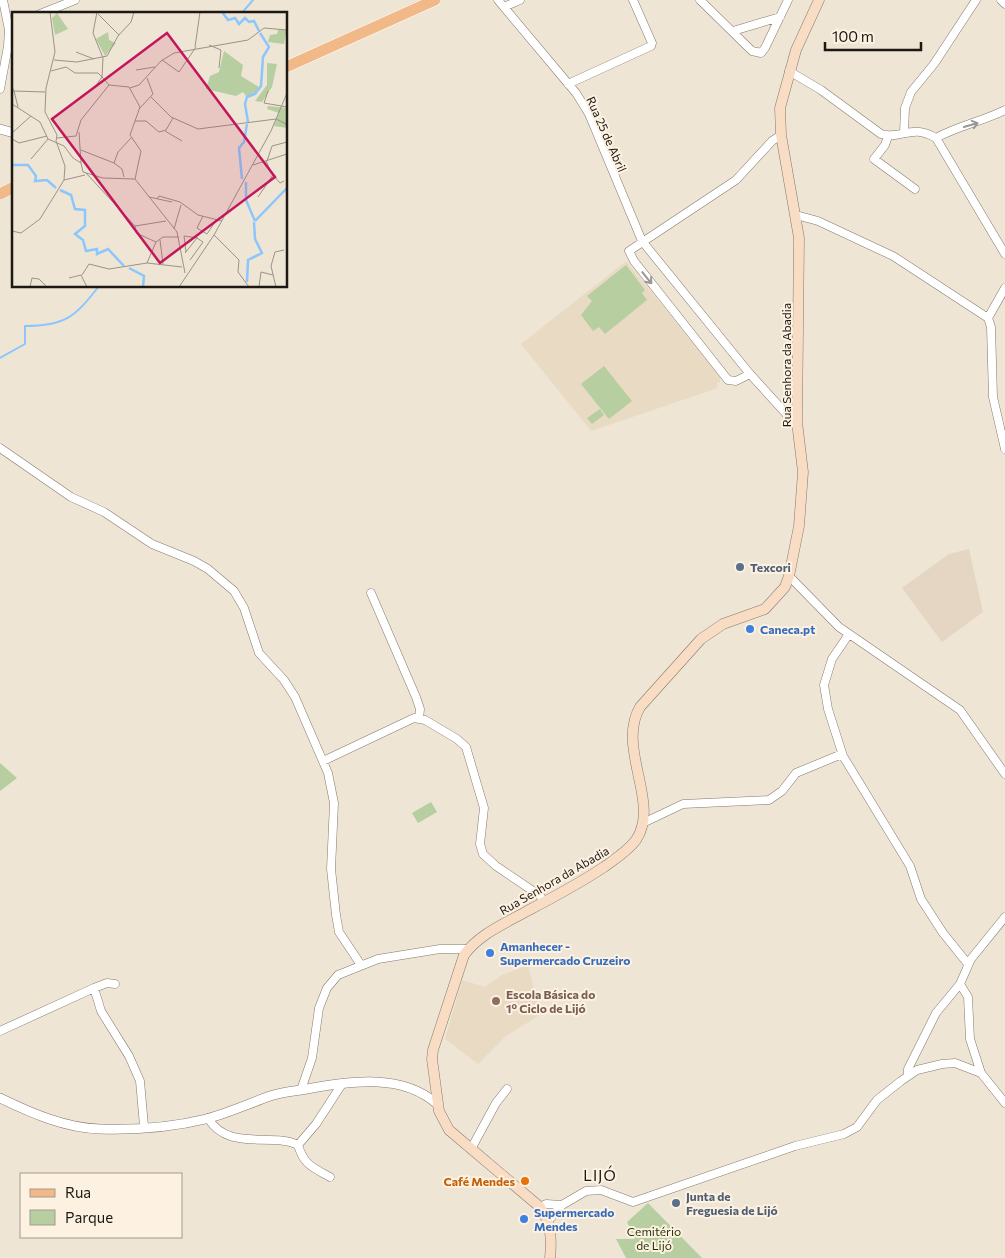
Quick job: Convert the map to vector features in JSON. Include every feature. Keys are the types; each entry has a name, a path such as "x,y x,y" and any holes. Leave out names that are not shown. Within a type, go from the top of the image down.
{"main road":[{"path":"288,66 435,0"},
{"name":"Rua Senhora da Abadia","path":"548,1221 540,1207 445,1124 437,1104 432,1059 464,955 468,949 492,930 589,877 635,842 643,823 632,741 634,718 640,708 666,676 701,639 723,624 765,609 785,586 789,576 799,526 803,472 797,422 800,288 799,238 782,135 780,108 796,50 819,0"},
{"path":"0,194 12,188"},
{"path":"548,1221 551,1233 550,1258"}],"street":[{"path":"45,12 76,0"},
{"name":"Rua 25 de Abril","path":"498,0 568,84 589,114 642,241 750,374 790,418 797,422"},
{"path":"504,7 520,0"},
{"path":"568,84 651,46 652,43 633,0"},
{"path":"700,0 752,51 760,53 765,48 788,0"},
{"path":"904,133 905,108 911,92 934,64 976,0"},
{"path":"1001,0 1005,4"},
{"path":"0,88 8,46 10,20 2,4"},
{"path":"733,31 780,16"},
{"path":"789,71 821,90 875,131 888,136 919,131 936,138 1005,254"},
{"path":"936,138 958,128 982,122 1005,110"},
{"path":"750,374 736,381 728,380 634,261 629,251 736,180 772,141 782,135"},
{"path":"888,136 886,145 874,159 915,189"},
{"path":"796,214 818,221 893,256 988,318 991,327 993,397 1005,448"},
{"path":"988,318 1005,288"},
{"path":"0,448 71,497 104,512 152,544 194,561 208,569 234,591 244,608 259,653 284,680 295,697 309,733 323,761 334,803 331,868 339,932 361,965"},
{"path":"789,576 830,620 960,710 1005,774"},
{"path":"371,593 416,696 420,708 419,719"},
{"path":"848,634 832,659 824,685 828,709 842,754 910,866 921,899 943,933 968,964"},
{"path":"323,761 414,718 425,720 457,739 466,747 484,808 480,844 483,854 496,866 540,895 544,902"},
{"path":"643,823 683,804 769,800 782,791 796,773 842,754"},
{"path":"908,1076 908,1069 936,1013 960,984 968,964 1005,917"},
{"path":"301,1090 312,1058 319,1008 327,988 338,975 361,965 440,949 468,949"},
{"path":"0,1031 94,988 107,983 115,984"},
{"path":"960,984 968,997 970,1039 981,1073 1005,1103"},
{"path":"94,988 101,1012 129,1056 140,1081 144,1126"},
{"path":"548,1221 562,1205 586,1191 601,1190 633,1202 795,1146 844,1134 857,1127 877,1100 917,1070 955,1063 981,1073"},
{"path":"0,1098 45,1119 99,1129 144,1126 208,1118 232,1112 271,1096 342,1084 376,1082 398,1084 416,1089 437,1104"},
{"path":"298,1145 316,1124 342,1084"},
{"path":"471,1148 496,1103 508,1089"},
{"path":"208,1118 212,1124 229,1135 259,1141 290,1141 298,1145 301,1156 306,1163 330,1177"},
{"path":"540,1207 546,1204 562,1205"}],"shaded area":[{"path":"627,262 720,377 720,382 717,383 718,388 591,431 521,344"},
{"path":"969,549 983,612 942,642 902,588 949,554"},
{"name":"Escola Básica do 1º Ciclo de Lijó","path":"528,965 540,1015 506,1036 478,1064 445,1039 462,980 485,987 502,975"}],"green space":[{"path":"626,265 645,290 642,293 647,300 605,334 599,327 593,331 581,315 592,301 587,296"},
{"path":"604,366 632,401 609,419 581,384"},
{"path":"600,409 604,415 592,424 587,418"},
{"path":"0,763 17,778 0,791"},
{"path":"431,802 437,812 418,823 412,813"},
{"name":"Cemitério de Lijó","path":"648,1203 702,1258 626,1258 616,1239 635,1239 627,1222"}],"waterway":[{"path":"243,12 253,0"},
{"path":"0,358 25,344 25,326 50,324 68,318 83,305 97,288"}],"place":[{"name":"Texcori","path":"740,567"},
{"name":"Caneca.pt","path":"750,629"},
{"name":"Amanhecer - Supermercado Cruzeiro","path":"490,953"},
{"name":"Escola Básica do 1º Ciclo de Lijó","path":"496,1001"},
{"name":"Café Mendes","path":"525,1181"},
{"name":"Junta de Freguesia de Lijó","path":"676,1203"},
{"name":"Supermercado Mendes","path":"524,1219"}],"district":[{"name":"LIJÓ","path":"600,1175"}]}
